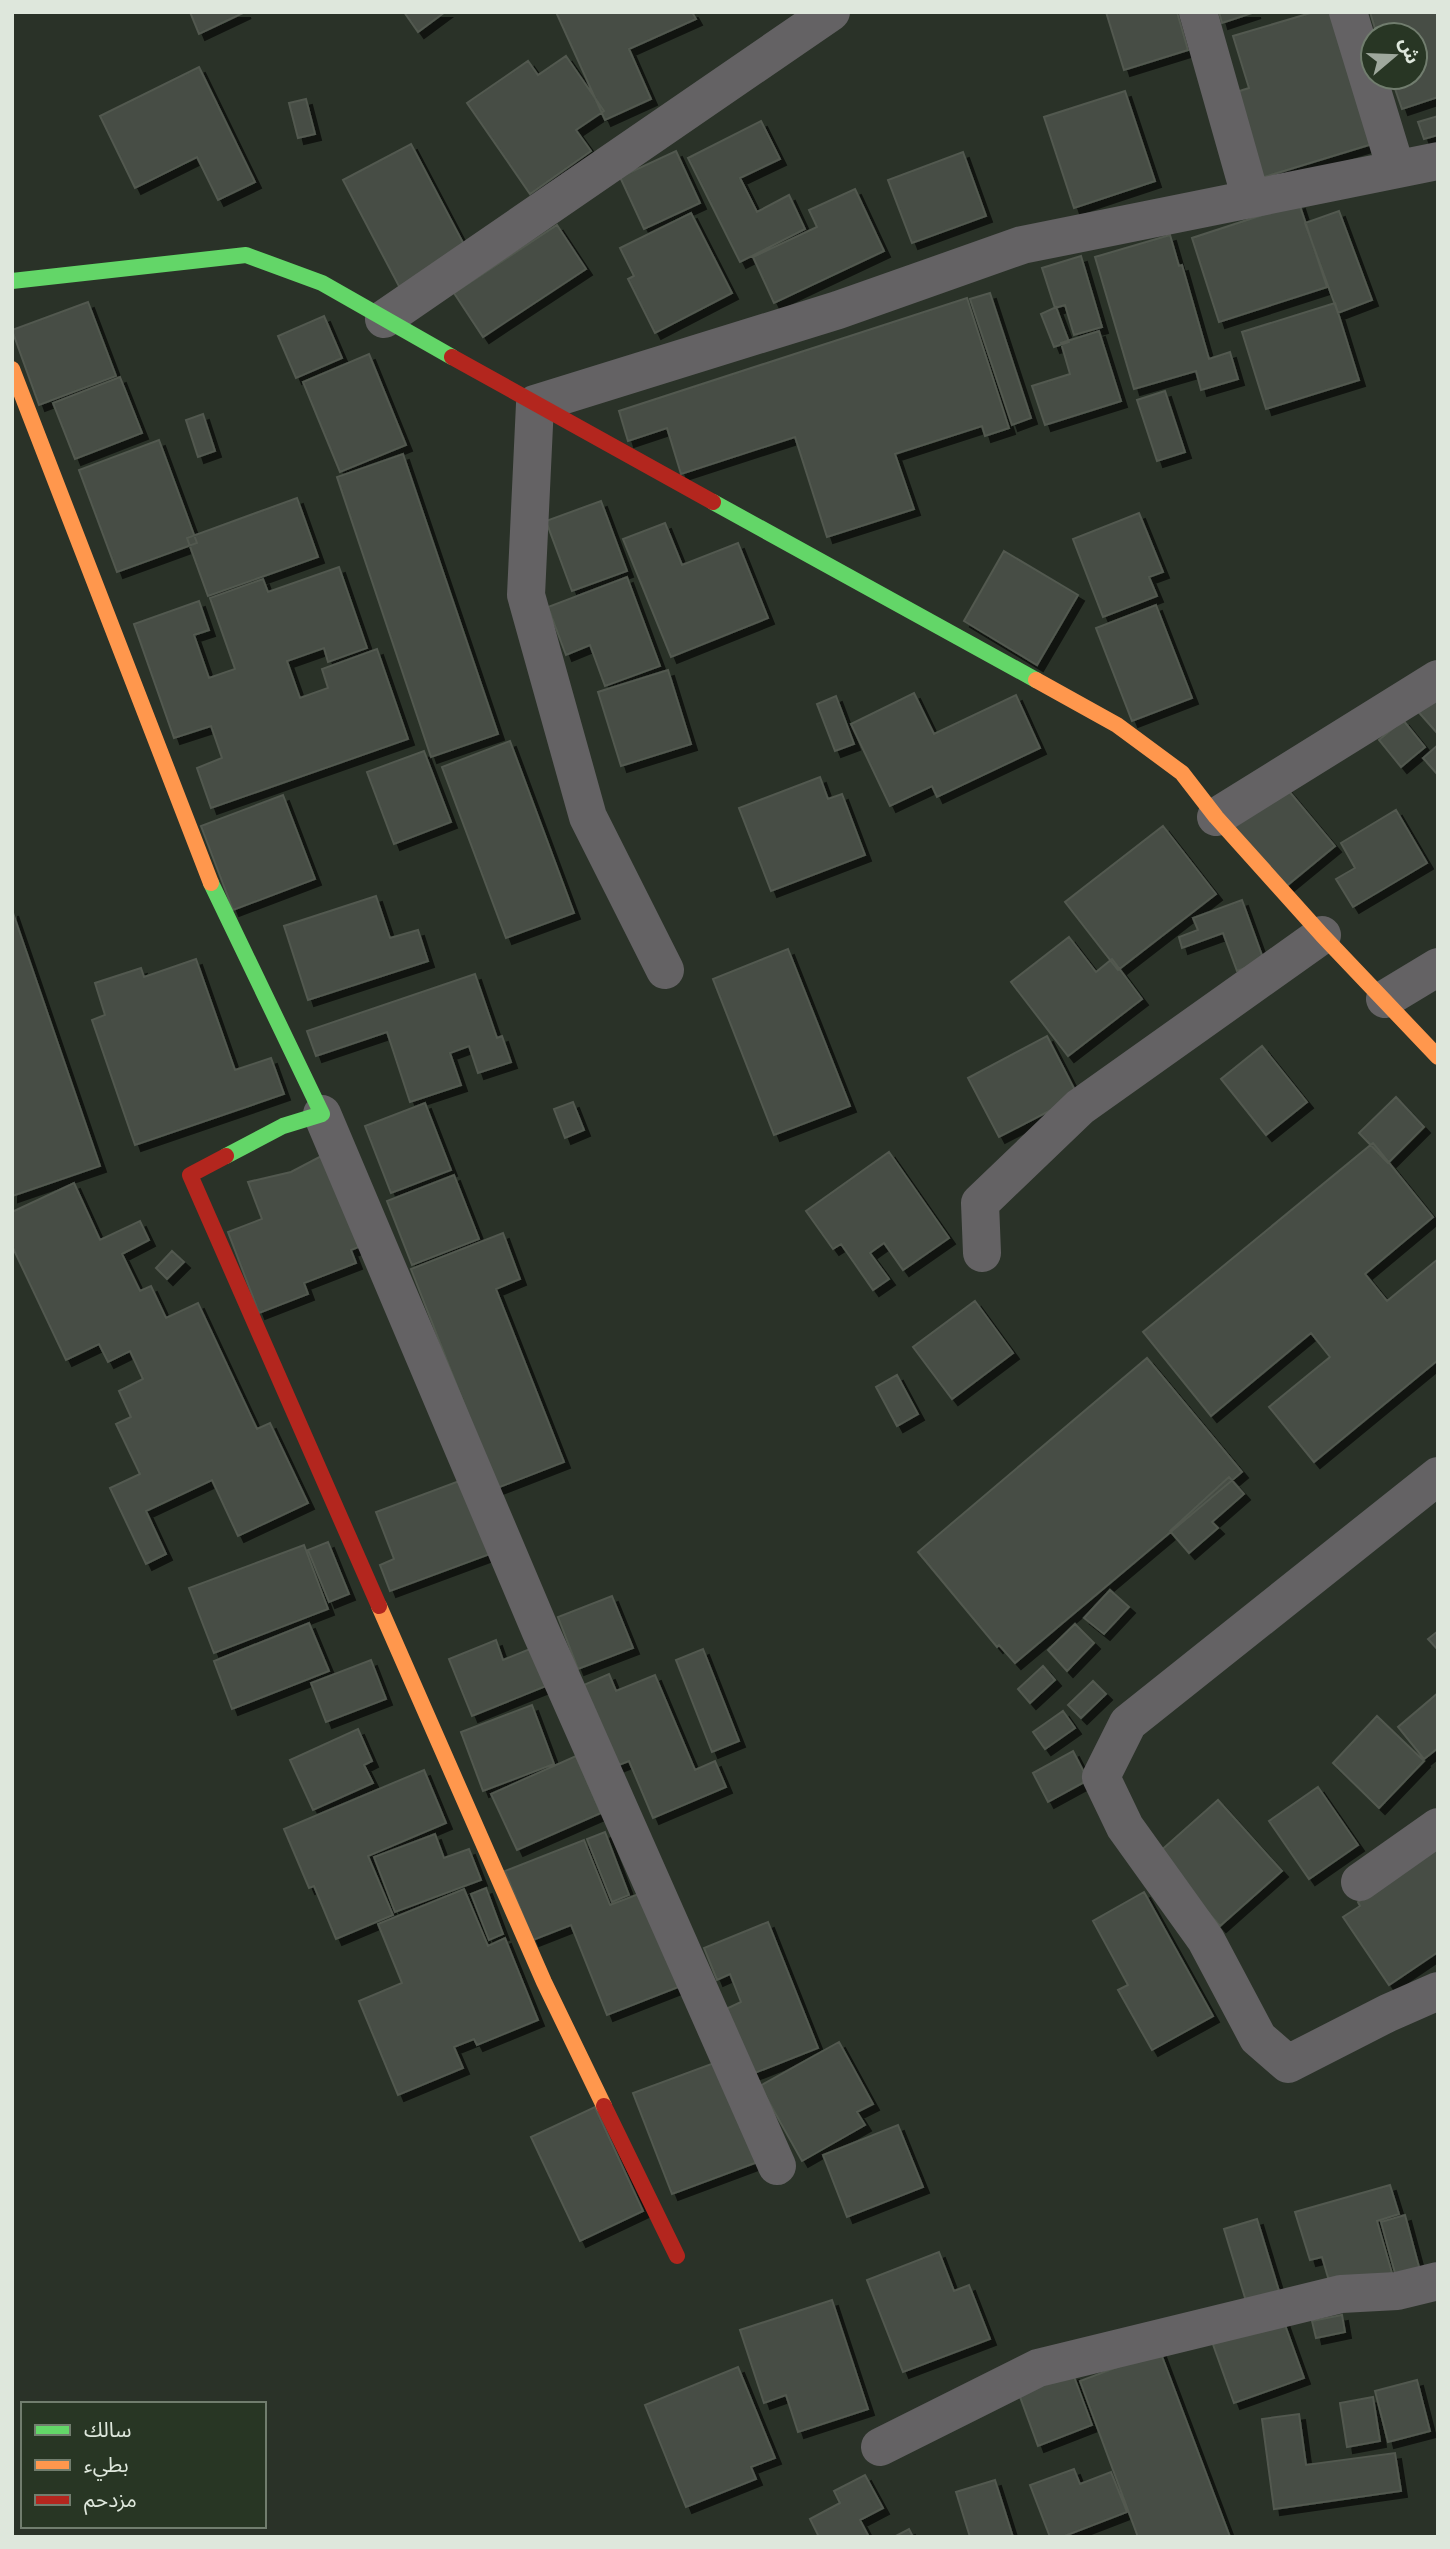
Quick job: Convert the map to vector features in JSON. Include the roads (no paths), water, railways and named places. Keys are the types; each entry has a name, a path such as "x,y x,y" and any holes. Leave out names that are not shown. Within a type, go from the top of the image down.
{"street":[{"path":"384,319 831,12"},
{"path":"1198,12 1251,199"},
{"path":"1348,12 1396,169"},
{"path":"535,404 838,310 1022,245 1438,161"},
{"path":"12,281 246,255 322,283 535,404 1117,725 1182,773 1216,817 1438,1058"},
{"path":"12,369 217,899 322,1114 541,1632 777,2166"},
{"path":"535,404 526,594 588,817 665,971"},
{"path":"1216,817 1438,679"},
{"path":"982,1254 980,1203 1080,1107 1322,935"},
{"path":"1385,999 1438,967"},
{"path":"322,1114 283,1126 190,1175 544,1982 677,2256"},
{"path":"1438,1476 1128,1723 1101,1777 1125,1827 1206,1940 1258,2038 1288,2064 1438,1991"},
{"path":"1360,1882 1438,1827"},
{"path":"880,2447 1038,2368 1341,2294 1396,2291 1438,2281"}]}
